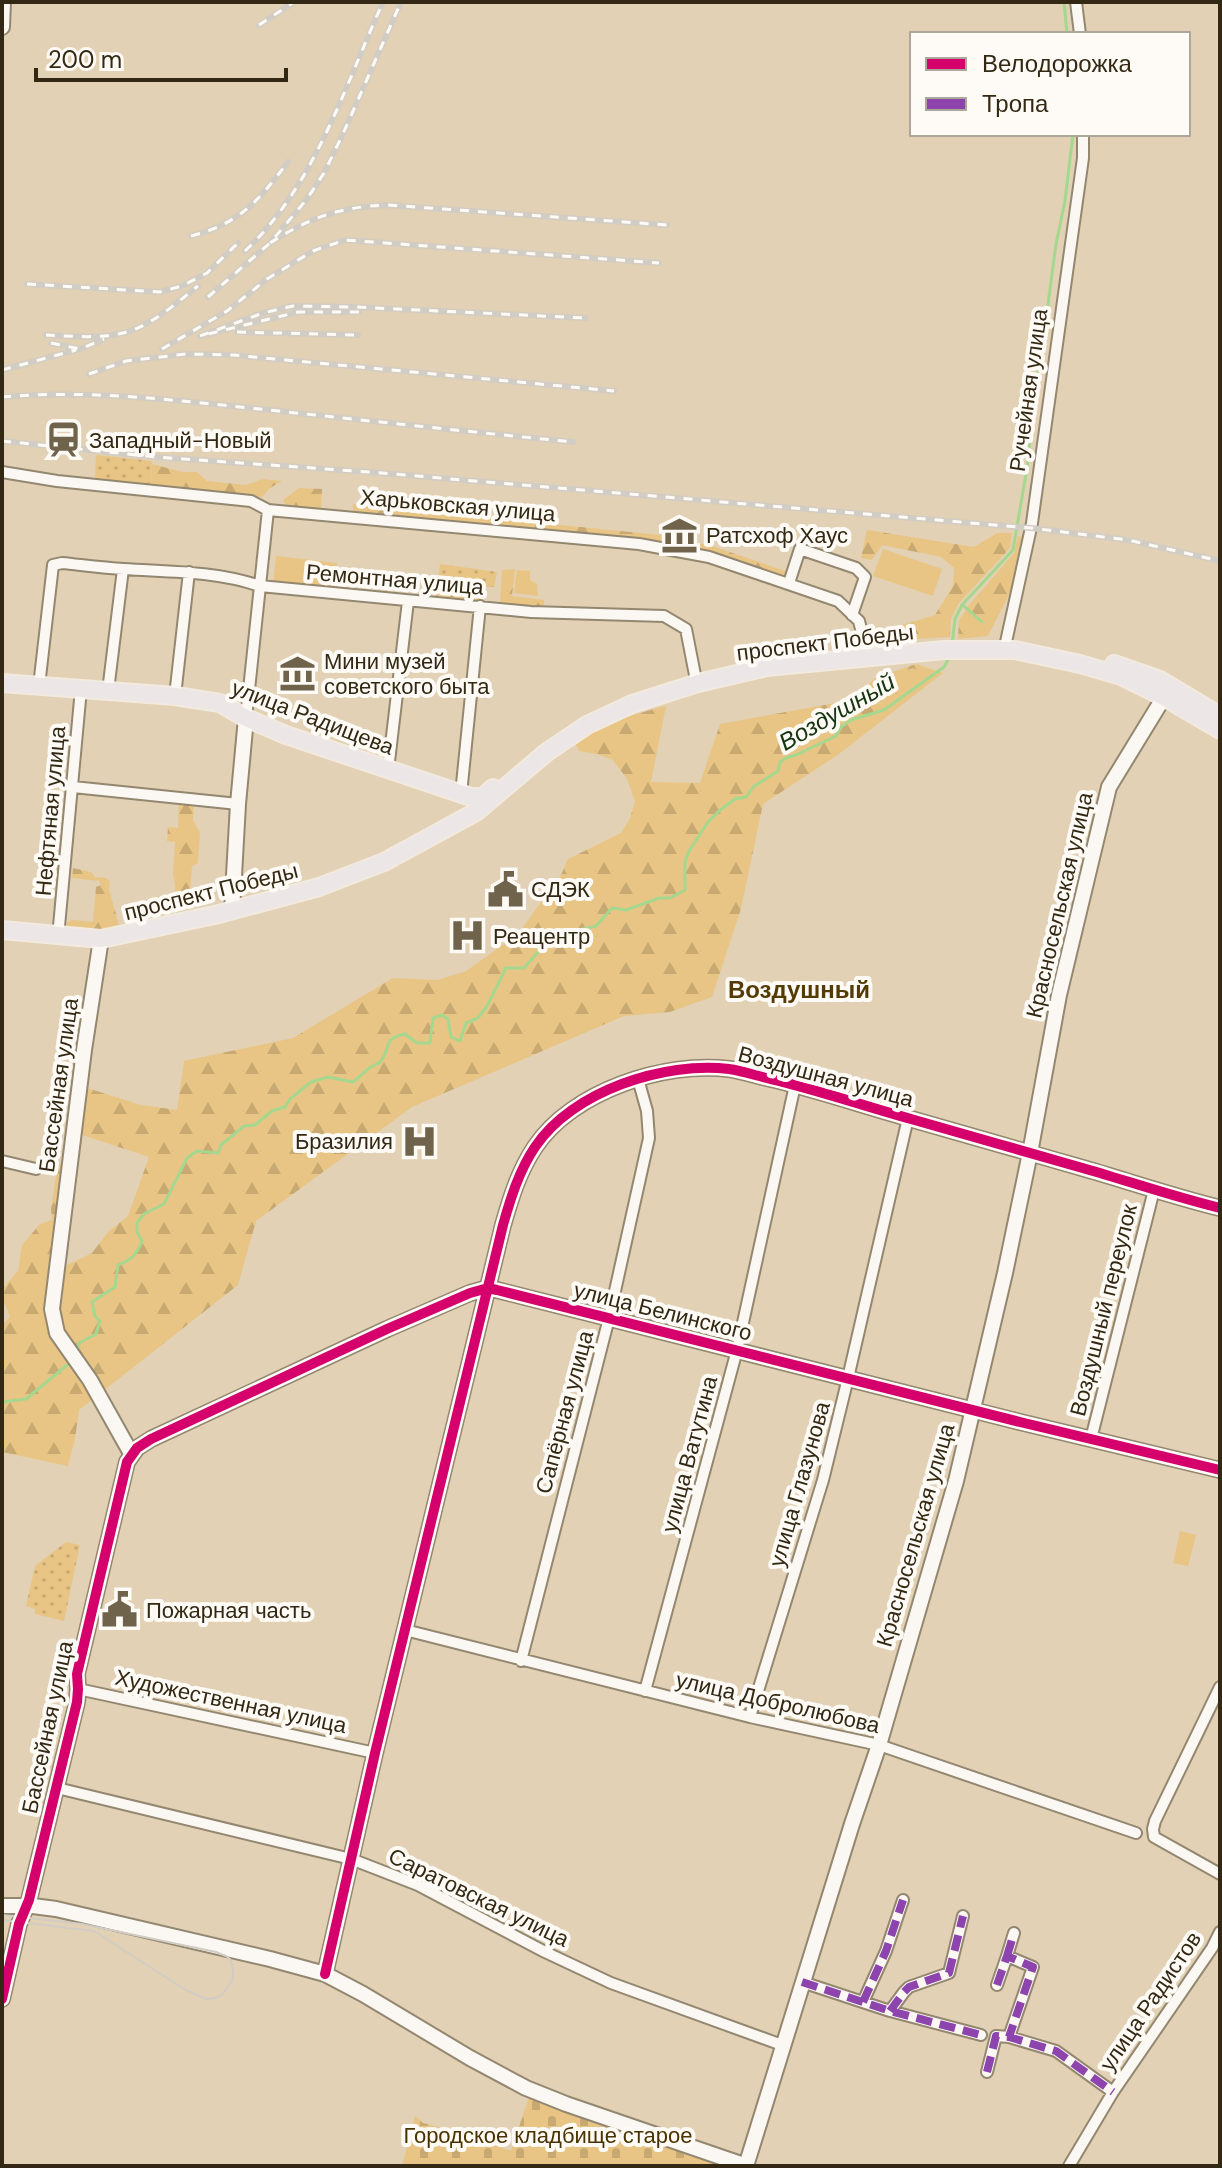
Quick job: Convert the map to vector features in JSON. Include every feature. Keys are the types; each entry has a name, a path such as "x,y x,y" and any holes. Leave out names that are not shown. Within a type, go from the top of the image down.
{"main road":[{"name":"проспект Победы","path":"2,930 101,939 232,911 319,887 384,862 476,812 547,752 587,725 632,704 698,683 767,667 952,646 1053,649 1141,672 1220,730"},
{"name":"проспект Победы","path":"486,794 543,745 583,718 634,694 695,675 765,659 866,654"},
{"name":"улица Радищева","path":"2,683 175,696 220,703 246,718 321,748 461,794 478,798 486,794"},
{"name":"проспект Победы","path":"1167,692 1220,716"},
{"path":"461,794 464,802 461,820"}],"street":[{"path":"2,27 3,2"},
{"path":"1076,2 1080,32"},
{"name":"Ручейная улица","path":"1003,646 1032,523 1083,158 1083,136"},
{"name":"Харьковская улица","path":"2,472 57,481 251,501 268,510 639,544 709,557 789,583 838,601 852,615"},
{"path":"232,911 238,804 268,510"},
{"path":"789,583 800,549 856,568 865,577 852,615 859,621 866,654"},
{"name":"Ремонтная улица","path":"39,686 53,565 62,563 189,572 237,578 260,586 531,612 664,616 686,629 695,675"},
{"path":"108,691 123,569"},
{"path":"175,696 189,572"},
{"path":"388,770 408,601"},
{"path":"461,794 480,606"},
{"name":"Нефтяная улица","path":"58,937 81,689"},
{"name":"Красносельская улица","path":"747,2166 782,2045 879,1745 956,1481 1005,1273 1059,995 1109,787 1167,692"},
{"path":"73,787 238,804"},
{"name":"Бассейная улица","path":"2,1999 19,1924 27,1906 57,1788 78,1689 77,1674 130,1458 90,1380 57,1333 52,1309 101,939"},
{"name":"Воздушная улица","path":"325,1974 375,1753 512,1194 523,1166 554,1124 589,1097 660,1071 695,1067 731,1069 1220,1208"},
{"name":"Сапёрная улица","path":"521,1661 609,1318 649,1138 647,1111 638,1079"},
{"name":"улица Ватутина","path":"645,1691 737,1350 795,1085"},
{"name":"улица Глазунова","path":"750,1717 823,1480 908,1118"},
{"path":"2,1161 36,1169"},
{"name":"Воздушный переулок","path":"1091,1439 1154,1190"},
{"path":"130,1458 144,1443 166,1431 387,1329 488,1288"},
{"name":"улица Белинского","path":"488,1288 1220,1470"},
{"name":"улица Добролюбова","path":"405,1630 750,1717 879,1745 1136,1833"},
{"path":"1220,1687 1155,1821 1154,1837 1220,1874"},
{"name":"Художественная улица","path":"78,1689 375,1753"},
{"name":"Саратовская улица","path":"57,1788 351,1859 418,1885 611,1983 782,2045"},
{"path":"863,2002 886,1951 903,1900"},
{"path":"2,1906 56,1909 325,1974 526,2088 747,2166"},
{"path":"890,2011 909,1987 949,1973 963,1916"},
{"name":"улица Радистов","path":"1069,2166 1113,2092 1220,1932"},
{"path":"997,1985 1014,1933"},
{"path":"987,2072 996,2036 1009,2037 1033,1967 1007,1956"},
{"path":"802,1982 890,2011 981,2035"},
{"name":"улица Радистов","path":"1009,2037 1056,2051 1113,2092"}],"green space":[{"path":"96,455 152,461 151,485 95,479"},
{"path":"152,464 182,472 197,472 207,481 246,485 263,479 282,481 262,497 151,485"},
{"path":"299,488 322,489 321,509 287,506 283,500"},
{"path":"353,504 660,535 712,546 788,572 786,579 710,553 353,514"},
{"path":"867,530 974,547 997,533 1012,533 1010,548 959,603 951,619 950,637 887,641 892,628 935,615 953,586 954,568 941,557 882,545 872,560 861,558"},
{"path":"1018,536 1023,537 1011,591 988,636 958,639 959,620 1014,553"},
{"path":"883,549 942,569 933,596 873,576"},
{"path":"276,556 337,563 334,590 273,583"},
{"path":"440,564 497,572 494,587 484,587 482,601 436,596"},
{"path":"515,569 512,596 544,600 540,609 500,603 502,570"},
{"path":"517,570 530,571 530,580 537,584 538,596 514,593"},
{"path":"916,664 943,673 839,754 763,804 741,909 712,997 670,1012 624,1016 412,1107 256,1221 238,1285 79,1410 68,1466 2,1452 2,1325 10,1317 2,1289 18,1271 22,1245 40,1224 52,1220 58,1163 65,1167 59,1269 92,1253 108,1232 128,1216 149,1157 79,1134 87,1088 141,1105 177,1110 184,1061 293,1038 393,978 438,980 466,971 518,934 561,875 568,859 621,833 630,818 635,801 627,779 613,760 579,751 574,740 585,734 666,706 651,782 700,783 720,724 852,700 875,678"},
{"path":"913,668 923,673 922,678 890,697 885,687 888,676"},
{"path":"179,800 194,802 193,820 200,833 198,863 192,866 191,909 178,909 173,873 175,842 167,841 168,827 178,828"},
{"path":"73,868 110,881 109,889 121,932 66,934 67,922 93,922 96,887 101,885 99,881 72,878"},
{"path":"1180,1531 1196,1535 1188,1566 1173,1563"},
{"path":"66,1542 80,1545 64,1621 35,1614 35,1609 26,1606 35,1566"},
{"name":"Городское кладбище старое","path":"529,2097 723,2166 402,2166 415,2116 423,2123 511,2151"}],"waterway":[{"name":"Воздушный","path":"1064,2 1067,32"},
{"name":"Воздушный","path":"952,645 955,619 962,605 1013,550 1027,468 1030,406 1040,365 1073,136"},
{"path":"964,606 982,622"},
{"name":"Воздушный","path":"78,1356 79,1343 96,1334 100,1321 95,1316 92,1302 115,1287 118,1265 133,1256 142,1241 137,1232 137,1223 144,1214 164,1204 187,1158 197,1151 218,1153 221,1145 244,1126 255,1125 272,1111 285,1107 311,1082 328,1077 353,1082 380,1062 393,1038 405,1034 417,1043 430,1043 433,1018 442,1015 448,1019 451,1037 460,1041 466,1023 478,1018 487,1006 506,968 524,968 539,951 541,939 554,932 577,933 596,926 612,908 626,910 659,898 670,898 685,890 685,862 689,851 720,810 735,799 746,797 753,787 778,771 780,762 786,758 836,736 841,727 851,720 884,710 944,667 950,656"},
{"name":"Воздушный","path":"2,1402 26,1399 72,1361"}],"tram line":[{"path":"2,1915 82,1924 216,1952 230,1959 233,1979 222,1995 206,1999 184,1989 94,1931 2,1920"}],"railway":[{"path":"259,25 294,2"},
{"path":"245,251 269,225 309,166 341,101 383,2"},
{"path":"208,297 270,243 307,199 342,136 401,2"},
{"path":"191,236 223,224 247,209 288,162"},
{"path":"270,243 326,215 387,205 667,225"},
{"path":"162,349 227,311 267,279 313,251 345,240 659,263"},
{"path":"27,284 160,292 182,286 207,273 238,243"},
{"path":"46,335 104,336 134,330 163,313 198,286"},
{"path":"359,312 298,312 200,336 263,313 293,306 585,318"},
{"path":"237,332 358,335"},
{"path":"51,343 80,349 104,339"},
{"path":"2,370 76,350"},
{"path":"89,374 126,361 186,354 233,355 614,391"},
{"path":"2,397 69,394 136,397 573,442"},
{"path":"2,441 156,457 1031,528 1128,540 1220,561"}],"marked path":[{"path":"863,2002 886,1951 903,1900"},
{"path":"890,2011 909,1987 949,1973 963,1916"},
{"path":"1007,1956 1014,1933"},
{"path":"997,1985 1007,1956 1033,1967 1009,2037"},
{"path":"802,1982 890,2011 981,2035"},
{"path":"987,2072 996,2036 1009,2037 1056,2051 1113,2092"}],"cycle path":[{"path":"325,1974 375,1753 503,1225 524,1165 551,1127 596,1096 649,1075 677,1070 729,1069 806,1088 1220,1208"},
{"path":"2,1999 77,1702 77,1674 127,1462 137,1448 151,1439 387,1329 488,1288 1220,1470"}],"place":[{"name":"Западный-Новый","path":"63,440"},
{"name":"Ратсхоф Хаус","path":"680,535"},
{"name":"Мини музей советского быта","path":"298,674"},
{"name":"СДЭК","path":"505,889"},
{"name":"Реацентр","path":"467,936"},
{"name":"Бразилия","path":"419,1141"},
{"name":"Пожарная часть","path":"120,1610"}],"district":[{"name":"Воздушный","path":"799,990"}]}
